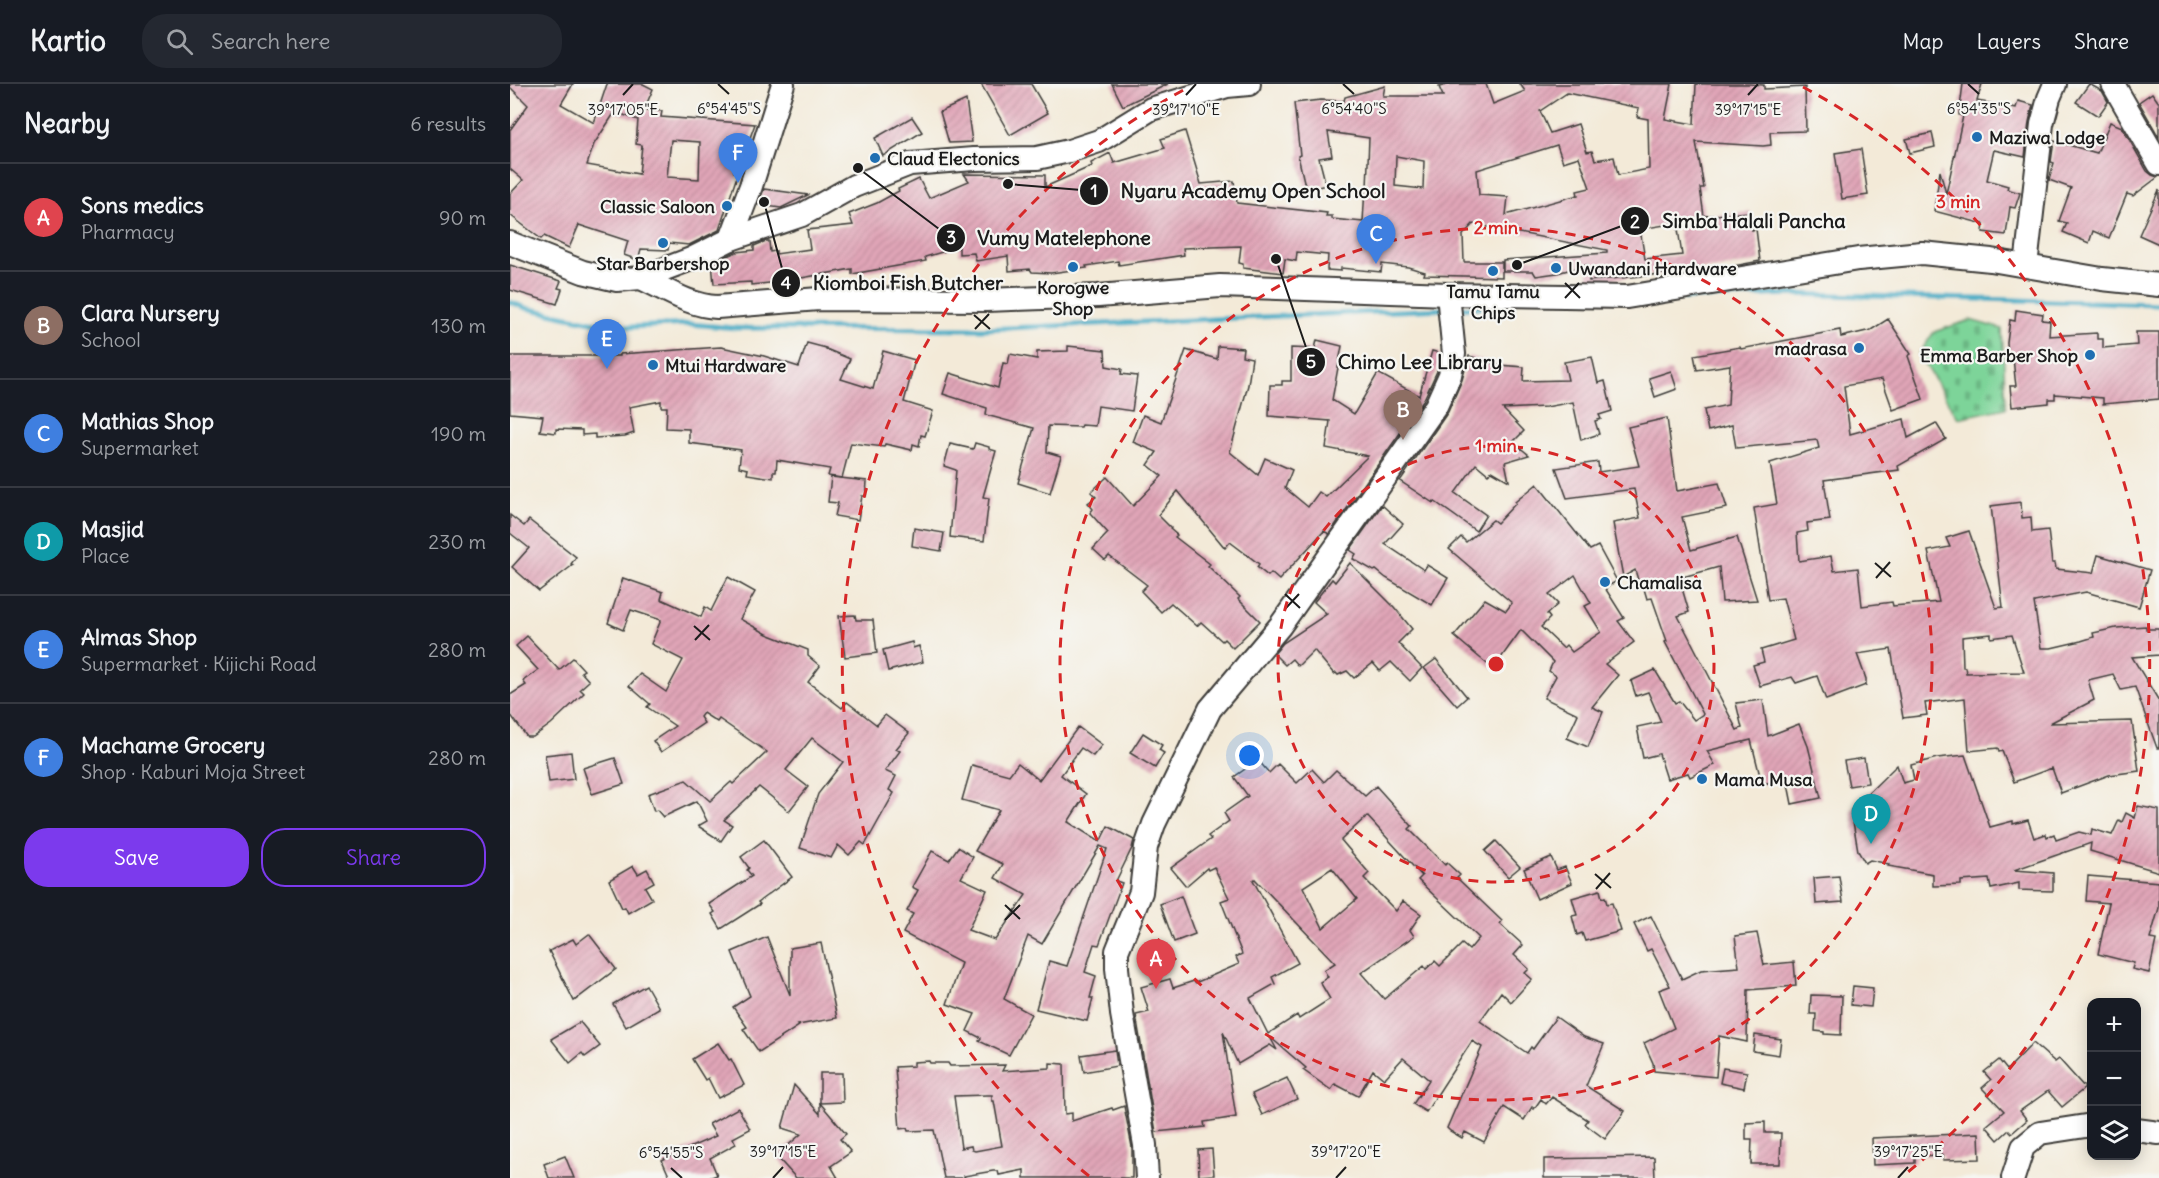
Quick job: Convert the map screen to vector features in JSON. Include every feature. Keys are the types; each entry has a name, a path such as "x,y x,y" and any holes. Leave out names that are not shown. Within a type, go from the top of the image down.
{"street":[{"path":"731,239 751,186 783,84"},
{"path":"510,243 583,272 617,280 641,278 691,259 731,239 802,215 854,186 910,164 974,159 1037,158 1070,151 1099,141 1151,109 1227,87 1249,84"},
{"path":"2026,266 2042,124 2055,84"},
{"path":"2113,84 2159,164"},
{"path":"641,278 688,300 705,306 717,307 819,299 986,300 1098,296 1220,286 1448,294 1627,297 1857,259 1922,253 1991,260 2102,279 2159,285"},
{"path":"1147,1178 1145,1145 1122,1014 1117,968 1118,951 1141,892 1146,848 1154,824 1210,709 1280,626 1436,406 1450,375 1454,354 1448,294"},
{"path":"2013,1178 2023,1147 2040,1133 2087,1126"},
{"path":"2141,1131 2159,1133"}],"green space":[{"path":"1970,320 2002,329 2006,408 1958,418 1919,354 1934,332"}],"building":[{"path":"510,84 573,84 561,104 594,123 607,84 643,84 653,89 644,110 662,111 661,117 755,124 747,146 736,142 734,172 738,173 719,230 689,245 669,243 668,250 641,249 638,260 624,255 628,241 579,225 569,248 544,236 541,239 510,215 510,194 523,180 510,169 510,130 528,105 510,87","holes":["615,112 638,120 636,144 642,145 639,174 587,165 594,144","671,140 700,142 699,179 667,177"]},
{"path":"981,84 1031,84 1048,113 1010,135"},
{"path":"1112,84 1168,84 1123,106"},
{"path":"1450,84 1486,84 1493,104 1525,91 1520,84 1672,84 1665,119 1694,124 1696,84 1764,85 1764,89 1805,87 1806,131 1770,132 1771,145 1763,146 1696,142 1704,188 1700,188 1704,216 1750,212 1752,230 1756,229 1760,261 1723,268 1673,271 1673,273 1589,281 1587,265 1536,276 1533,271 1503,271 1503,260 1607,253 1607,250 1473,224 1463,235 1464,262 1502,262 1502,277 1424,275 1425,272 1408,267 1382,264 1381,272 1341,268 1341,271 1327,270 1328,255 1297,252 1296,261 1285,259 1283,273 1243,268 1243,264 1239,263 1241,246 1183,248 1184,255 1119,265 1118,261 1051,273 1032,272 1030,269 1009,271 1008,256 976,261 974,253 959,254 959,247 925,257 926,261 852,274 852,269 779,282 751,285 751,282 714,284 712,263 736,252 754,250 754,246 766,241 769,241 770,252 776,251 776,254 810,249 807,230 853,225 849,214 877,203 919,179 929,198 969,181 964,174 1045,175 1045,187 1092,166 1091,163 1110,153 1114,163 1165,148 1161,139 1185,131 1201,184 1234,181 1237,203 1327,213 1326,216 1332,216 1332,219 1363,222 1369,138 1328,132 1332,156 1319,158 1326,185 1306,190 1298,156 1300,155 1294,103 1321,100 1344,101 1345,97 1385,86 1383,96 1443,96 1439,87","holes":["1567,93 1639,108 1637,117 1648,119 1649,169 1618,175 1614,157 1595,160 1592,151 1587,152 1578,124 1550,133 1540,111","1557,145 1563,162 1579,157 1590,188 1577,191 1578,195 1506,215 1508,197 1479,195 1477,170","1396,156 1424,161 1423,189 1395,186","1677,223 1682,255 1645,259 1640,229"]},
{"path":"1963,84 1982,84 1977,101 2016,108 2018,101 2033,105 2025,157 1994,150 1987,180 2008,186 2007,189 2020,193 2015,208 2010,207 2006,235 1983,232 1984,224 1934,211 1940,171 1946,194 1963,116 1959,115"},
{"path":"2089,84 2102,91 2108,102 2098,116 2076,102"},
{"path":"2152,93 2159,103 2159,137 2139,102"},
{"path":"966,100 972,142 949,143 940,112"},
{"path":"912,117 922,132 883,156 875,138"},
{"path":"2110,122 2122,127 2147,171 2158,177 2133,196 2127,194 2109,238 2093,231 2089,243 2063,232 2067,223 2059,221 2071,188 2049,180 2054,163 2051,162 2054,141 2097,153"},
{"path":"1932,133 1935,147 1910,153 1906,139"},
{"path":"1861,149 1868,195 1842,199 1835,153"},
{"path":"764,189 808,195 781,208 758,205"},
{"path":"2159,190 2159,244 2139,235"},
{"path":"510,265 561,281 558,288 562,289 557,304 510,290"},
{"path":"2016,310 2043,314 2042,320 2050,321 2049,336 2097,333 2097,339 2103,339 2103,348 2137,345 2136,332 2159,332 2159,399 2103,404 2103,398 2055,394 2055,399 2049,399 2049,403 2012,407 2010,386 2016,386 2013,357 2008,357 2007,343 2010,320 2015,321"},
{"path":"1888,319 1911,354 1908,356 1923,399 1893,410 1882,379 1844,386 1850,434 1904,419 1908,438 1936,423 1946,439 1898,466 1899,470 1824,480 1830,520 1807,523 1808,531 1797,533 1799,561 1831,556 1834,571 1858,568 1862,606 1892,602 1893,606 1939,602 1928,551 1950,547 1946,538 1969,531 1996,608 2003,607 1991,506 2021,502 2022,518 2031,517 2032,532 2048,530 2052,563 2055,563 2056,569 2093,573 2098,555 2150,570 2139,607 2086,592 2034,602 2041,648 2081,641 2094,637 2093,633 2116,628 2146,626 2146,629 2159,629 2159,655 2132,657 2159,701 2159,748 2157,748 2135,687 2121,690 2113,674 2088,680 2094,700 2050,723 2132,721 2139,771 2109,775 2061,793 2052,768 2014,782 2002,751 1999,752 1998,748 1969,751 1965,698 1925,703 1927,715 1903,718 1891,649 1857,654 1866,685 1826,700 1817,676 1796,683 1792,677 1760,686 1753,665 1764,662 1761,650 1794,640 1783,598 1768,600 1754,508 1777,504 1770,463 1819,448 1817,440 1736,448 1732,425 1708,431 1704,410 1728,405 1730,365 1697,370 1694,355 1740,347 1741,349 1840,330 1841,337 1871,330","holes":["1991,634 1991,638 2012,635 2024,672 1966,673 1963,667 1962,637"]},
{"path":"1317,340 1342,346 1332,400 1354,414 1378,373 1419,396 1432,351 1440,353 1437,371 1424,399 1329,534 1324,531 1279,580 1271,573 1268,576 1257,567 1259,564 1230,542 1225,548 1178,491 1158,515 1177,535 1175,537 1210,564 1208,566 1240,597 1238,599 1260,621 1233,648 1201,622 1197,626 1171,603 1161,612 1141,591 1147,585 1109,556 1105,560 1093,549 1108,533 1090,513 1093,509 1088,503 1096,497 1091,492 1107,477 1133,506 1162,476 1148,465 1157,452 1133,442 1143,415 1161,422 1186,350 1217,359 1218,346 1243,348 1242,356 1252,358 1248,385 1230,452 1258,475 1265,458 1292,470 1285,488 1308,507 1319,492 1326,497 1368,456 1326,448 1330,421 1269,416 1270,385 1282,385 1282,381 1291,381 1291,348 1315,349"},
{"path":"807,343 826,348 850,359 841,379 873,389 883,351 915,360 904,402 933,411 925,436 921,435 919,446 913,444 912,450 885,444 884,447 851,443 842,478 828,476 830,469 777,460 773,478 747,474 748,469 739,467 741,450 689,443 689,429 666,428 667,407 661,407 661,401 629,407 634,433 625,436 595,438 595,434 582,435 582,430 556,429 556,433 540,431 543,416 510,413 510,356 620,356 620,354 721,347 764,356 799,367"},
{"path":"1068,346 1105,350 1106,366 1122,369 1121,374 1137,376 1132,411 1098,406 1095,426 1048,426 1047,452 1061,456 1050,493 1018,483 1034,428 986,415 987,408 943,394 950,373 998,388 1003,363 1008,364 1010,354 1037,359 1037,352 1068,351"},
{"path":"1469,356 1499,365 1524,367 1523,381 1568,380 1564,362 1592,357 1598,383 1605,381 1612,411 1599,415 1601,419 1595,421 1599,434 1581,440 1573,402 1546,407 1503,409 1524,431 1513,442 1529,455 1505,462 1509,481 1492,471 1488,474 1476,464 1455,493 1486,515 1476,531 1434,501 1433,503 1400,481 1448,412 1462,380"},
{"path":"1671,371 1677,389 1655,397 1649,378"},
{"path":"1667,418 1677,491 1719,483 1727,508 1682,517 1691,550 1737,537 1757,600 1722,602 1719,567 1679,578 1689,612 1678,616 1737,730 1742,728 1736,703 1763,700 1768,736 1799,724 1808,746 1821,798 1792,804 1787,779 1762,784 1751,740 1707,751 1715,765 1690,777 1688,773 1667,779 1659,754 1643,758 1637,727 1661,722 1648,692 1636,696 1631,681 1655,670 1675,703 1679,701 1694,720 1703,714 1665,642 1667,641 1652,598 1647,599 1642,582 1639,583 1635,570 1623,577 1613,523 1640,518 1634,489 1567,498 1556,468 1598,462 1599,472 1639,466 1628,427"},
{"path":"975,443 996,451 983,497 989,498 984,541 950,537 956,470 944,466 950,444 973,449"},
{"path":"831,477 867,481 866,496 862,496 858,520 835,516 838,503 828,502"},
{"path":"1537,484 1590,550 1598,546 1617,581 1605,588 1624,618 1618,621 1634,642 1605,664 1618,675 1592,707 1603,712 1588,747 1567,738 1578,714 1544,698 1556,676 1549,671 1553,662 1521,630 1493,669 1454,636 1485,599 1506,611 1512,603 1449,549 1461,537 1466,542 1493,520 1497,523 1515,502","holes":["1575,575 1591,603 1585,606 1601,632 1572,652 1566,645 1563,648 1541,627 1550,618 1547,614 1558,604 1549,595"]},
{"path":"1382,505 1403,524 1385,544 1424,570 1427,565 1448,578 1432,605 1376,570 1353,559 1356,554 1350,550"},
{"path":"510,515 524,526 529,520 576,557 571,564 573,565 539,591 512,567 529,548 510,533"},
{"path":"914,528 944,533 941,551 912,546"},
{"path":"1350,563 1394,607 1412,629 1398,643 1422,668 1410,681 1391,662 1380,671 1373,663 1354,678 1347,671 1338,675 1334,674 1314,650 1298,666 1292,659 1285,665 1274,654 1283,643 1327,614 1314,602 1332,579 1335,582"},
{"path":"728,577 755,592 740,619 767,634 808,650 808,656 820,666 808,682 842,708 847,702 877,725 885,715 909,733 896,749 900,751 885,771 896,776 889,790 894,793 865,845 861,842 849,855 838,845 831,858 800,848 818,794 843,762 812,738 786,770 808,787 789,811 759,787 724,820 732,825 721,841 698,826 707,821 697,801 663,817 657,810 654,811 648,794 686,780 710,801 731,782 733,784 767,752 719,719 717,722 703,713 700,717 704,723 661,752 653,741 675,726 647,707 650,704 629,686 640,674 666,692 683,660 651,644 661,620 631,610 623,630 608,623 623,578 663,592 661,599 701,617 705,607 711,611"},
{"path":"855,615 856,620 873,620 877,653 845,657 839,616"},
{"path":"527,636 559,670 573,658 584,670 581,672 589,681 580,689 584,693 551,724 533,737 527,737 510,714 510,695 526,685 523,681 538,670 516,646"},
{"path":"912,642 913,648 919,646 923,662 888,671 883,650"},
{"path":"1436,659 1467,697 1457,706 1424,668"},
{"path":"1078,727 1102,745 1093,756 1081,748 1061,775 1086,794 1068,822 1100,842 1108,826 1134,840 1116,881 1122,883 1099,945 1094,944 1085,972 1096,976 1087,1021 1036,1009 1049,961 1067,966 1107,849 1100,846 1042,944 1028,936 1004,999 1031,1014 1009,1055 979,1041 981,1038 967,1031 975,1014 947,1004 961,963 903,933 913,914 907,911 918,890 912,887 932,851 949,860 958,847 973,857 961,878 987,890 968,930 995,940 1026,895 995,878 1003,864 975,851 999,810 962,800 972,765 1009,775 1018,763 1039,780"},
{"path":"1143,733 1162,745 1159,750 1164,753 1155,768 1130,753"},
{"path":"571,752 574,779 549,782 545,755"},
{"path":"1965,755 1990,827 2028,820 2034,838 2054,834 2056,840 2079,832 2091,835 2092,829 2112,835 2119,820 2122,822 2126,813 2135,818 2138,806 2159,810 2159,872 2090,851 2091,843 2014,870 2053,873 2053,891 2019,890 2019,883 1991,889 1989,879 1961,881 1961,885 1933,886 1933,874 1888,866 1889,864 1870,860 1865,863 1858,851 1851,810 1897,765 1903,783 1914,780 1911,765 1937,758"},
{"path":"615,758 624,784 592,794 583,768"},
{"path":"1864,758 1868,783 1849,786 1844,761"},
{"path":"1258,760 1269,773 1278,764 1297,783 1312,769 1324,782 1336,770 1365,796 1376,786 1412,826 1409,829 1445,865 1447,863 1460,875 1457,878 1502,921 1500,924 1523,945 1514,955 1529,969 1525,973 1532,979 1511,1002 1501,992 1480,1021 1527,1053 1531,1047 1533,1049 1556,1017 1584,1037 1604,1044 1586,1086 1625,1111 1605,1139 1585,1124 1588,1120 1552,1097 1546,1104 1541,1099 1534,1109 1532,1107 1524,1120 1504,1107 1484,1142 1465,1132 1462,1138 1450,1131 1447,1128 1482,1047 1472,1041 1426,1112 1413,1104 1429,1080 1403,1058 1384,1079 1373,1070 1358,1096 1335,1084 1331,1090 1303,1070 1306,1068 1270,1037 1277,1050 1270,1045 1238,1064 1223,1032 1236,1117 1204,1122 1205,1127 1156,1132 1136,1015 1149,1012 1141,987 1170,979 1173,988 1194,981 1195,983 1239,964 1236,957 1242,954 1221,901 1229,898 1214,867 1208,870 1207,868 1186,886 1171,868 1211,839 1208,836 1229,821 1224,813 1248,796 1234,777","holes":["1367,816 1422,876 1418,880 1479,938 1469,950 1462,944 1440,966 1435,961 1426,969 1424,966 1384,999 1361,973 1414,936 1410,930 1421,914 1403,901 1396,911 1364,878 1369,873 1341,840","1332,868 1357,899 1323,928 1303,887","1255,879 1335,963 1324,970 1328,977 1320,982 1330,999 1299,1019 1297,1015 1268,1034 1250,998 1275,984 1272,977 1298,963 1253,880"]},
{"path":"764,840 792,877 758,902 760,904 721,929 712,914 715,912 709,904 752,876 741,857"},
{"path":"1496,841 1520,867 1508,877 1485,851"},
{"path":"1551,857 1557,870 1565,867 1572,883 1537,899 1524,869"},
{"path":"633,866 638,874 647,869 654,882 645,887 652,899 628,913 625,907 622,908 609,880"},
{"path":"1839,876 1843,902 1816,904 1814,878"},
{"path":"2088,876 2159,882 2159,908 2150,939 2156,940 2149,973 2132,969 2134,963 2098,954 2109,903 2086,901"},
{"path":"1600,890 1607,904 1612,903 1621,931 1585,941 1582,933 1577,935 1572,916 1577,915 1572,898"},
{"path":"1181,896 1195,934 1174,942 1160,904"},
{"path":"1651,916 1682,979 1701,970 1739,967 1735,936 1757,933 1764,965 1794,962 1796,986 1748,990 1747,1042 1719,1036 1716,1077 1654,1071 1644,1043 1674,1028 1659,990 1670,986 1651,949 1647,951 1634,924"},
{"path":"589,934 616,969 574,1001 549,951 573,939 576,944"},
{"path":"767,937 790,995 790,948 821,943 837,1018 798,1025 759,1052 743,1029 747,1027 733,1007 750,996 732,952"},
{"path":"646,985 659,1008 626,1027 613,1004"},
{"path":"1853,986 1873,988 1871,1007 1851,1005"},
{"path":"1811,995 1842,996 1841,1035 1815,1031 1816,1014 1810,1014"},
{"path":"580,1022 600,1046 585,1057 582,1053 570,1063 551,1039"},
{"path":"1755,1035 1781,1039 1779,1055 1753,1051"},
{"path":"718,1043 729,1060 731,1059 744,1085 718,1098 708,1078 705,1080 692,1059"},
{"path":"2033,1043 2055,1062 2059,1059 2085,1088 2062,1107 2048,1091 2020,1111 2027,1120 2012,1133 2009,1130 1998,1140 1986,1126 2004,1111 1982,1088 1991,1080 1984,1072 1999,1060 2007,1070"},
{"path":"1115,1050 1117,1066 1084,1072 1081,1055"},
{"path":"914,1062 948,1063 950,1066 1005,1065 1002,1071 1050,1068 1050,1063 1064,1064 1065,1114 1072,1113 1072,1121 1124,1106 1132,1147 1132,1178 1024,1178 1024,1170 999,1175 998,1171 993,1171 964,1176 965,1178 944,1178 934,1130 900,1129 895,1067 914,1066","holes":["992,1095 1002,1146 975,1151 971,1146 961,1148 954,1096"]},
{"path":"1723,1068 1747,1072 1744,1088 1720,1083"},
{"path":"820,1073 842,1073 843,1102 820,1103"},
{"path":"1287,1078 1297,1099 1262,1115 1252,1094"},
{"path":"794,1085 820,1114 820,1103 846,1134 840,1139 851,1152 831,1166 838,1178 796,1178 776,1156 801,1134 782,1128"},
{"path":"738,1108 750,1129 733,1138 736,1144 710,1158 717,1175 709,1178 670,1178 662,1160 716,1136 709,1124"},
{"path":"1765,1122 1765,1133 1781,1133 1780,1164 1751,1164 1752,1139 1746,1139 1746,1123"},
{"path":"1979,1133 1980,1159 1943,1160 1943,1155 1915,1156 1915,1163 1873,1165 1872,1138"},
{"path":"1212,1149 1214,1175 1199,1176 1198,1150"},
{"path":"565,1156 574,1178 549,1178 544,1164"},
{"path":"1654,1157 1655,1178 1544,1178 1544,1159"}],"waterway":[{"path":"1684,298 1792,294 2159,304"},
{"path":"510,302 526,308 601,324 630,327 690,324 736,328 983,329 1444,309"},
{"path":"1456,308 1513,306"}],"place":[{"name":"Maziwa Lodge","path":"1977,137"},
{"name":"Claud Electonics","path":"875,158"},
{"name":"Vumy Matelephone","path":"858,168"},
{"name":"Machame Grocery","path":"738,183"},
{"name":"Nyaru Academy Open School","path":"1008,184"},
{"name":"Kiomboi Fish Butcher","path":"764,202"},
{"name":"Classic Saloon","path":"727,206"},
{"name":"Star Barbershop","path":"663,243"},
{"name":"Chimo Lee Library","path":"1276,259"},
{"name":"Mathias Shop","path":"1376,264"},
{"name":"Simba Halali Pancha","path":"1517,265"},
{"name":"Korogwe Shop","path":"1073,267"},
{"name":"Uwandani Hardware","path":"1556,268"},
{"name":"Tamu Tamu Chips","path":"1493,271"},
{"name":"madrasa","path":"1859,348"},
{"name":"Emma Barber Shop","path":"2090,355"},
{"name":"Mtui Hardware","path":"653,365"},
{"name":"Almas Shop","path":"607,369"},
{"name":"Clara Nursery","path":"1403,440"},
{"name":"Chamalisa","path":"1605,582"},
{"name":"Mama Musa","path":"1702,779"},
{"name":"Masjid","path":"1871,844"},
{"name":"Sons medics","path":"1156,989"}]}
